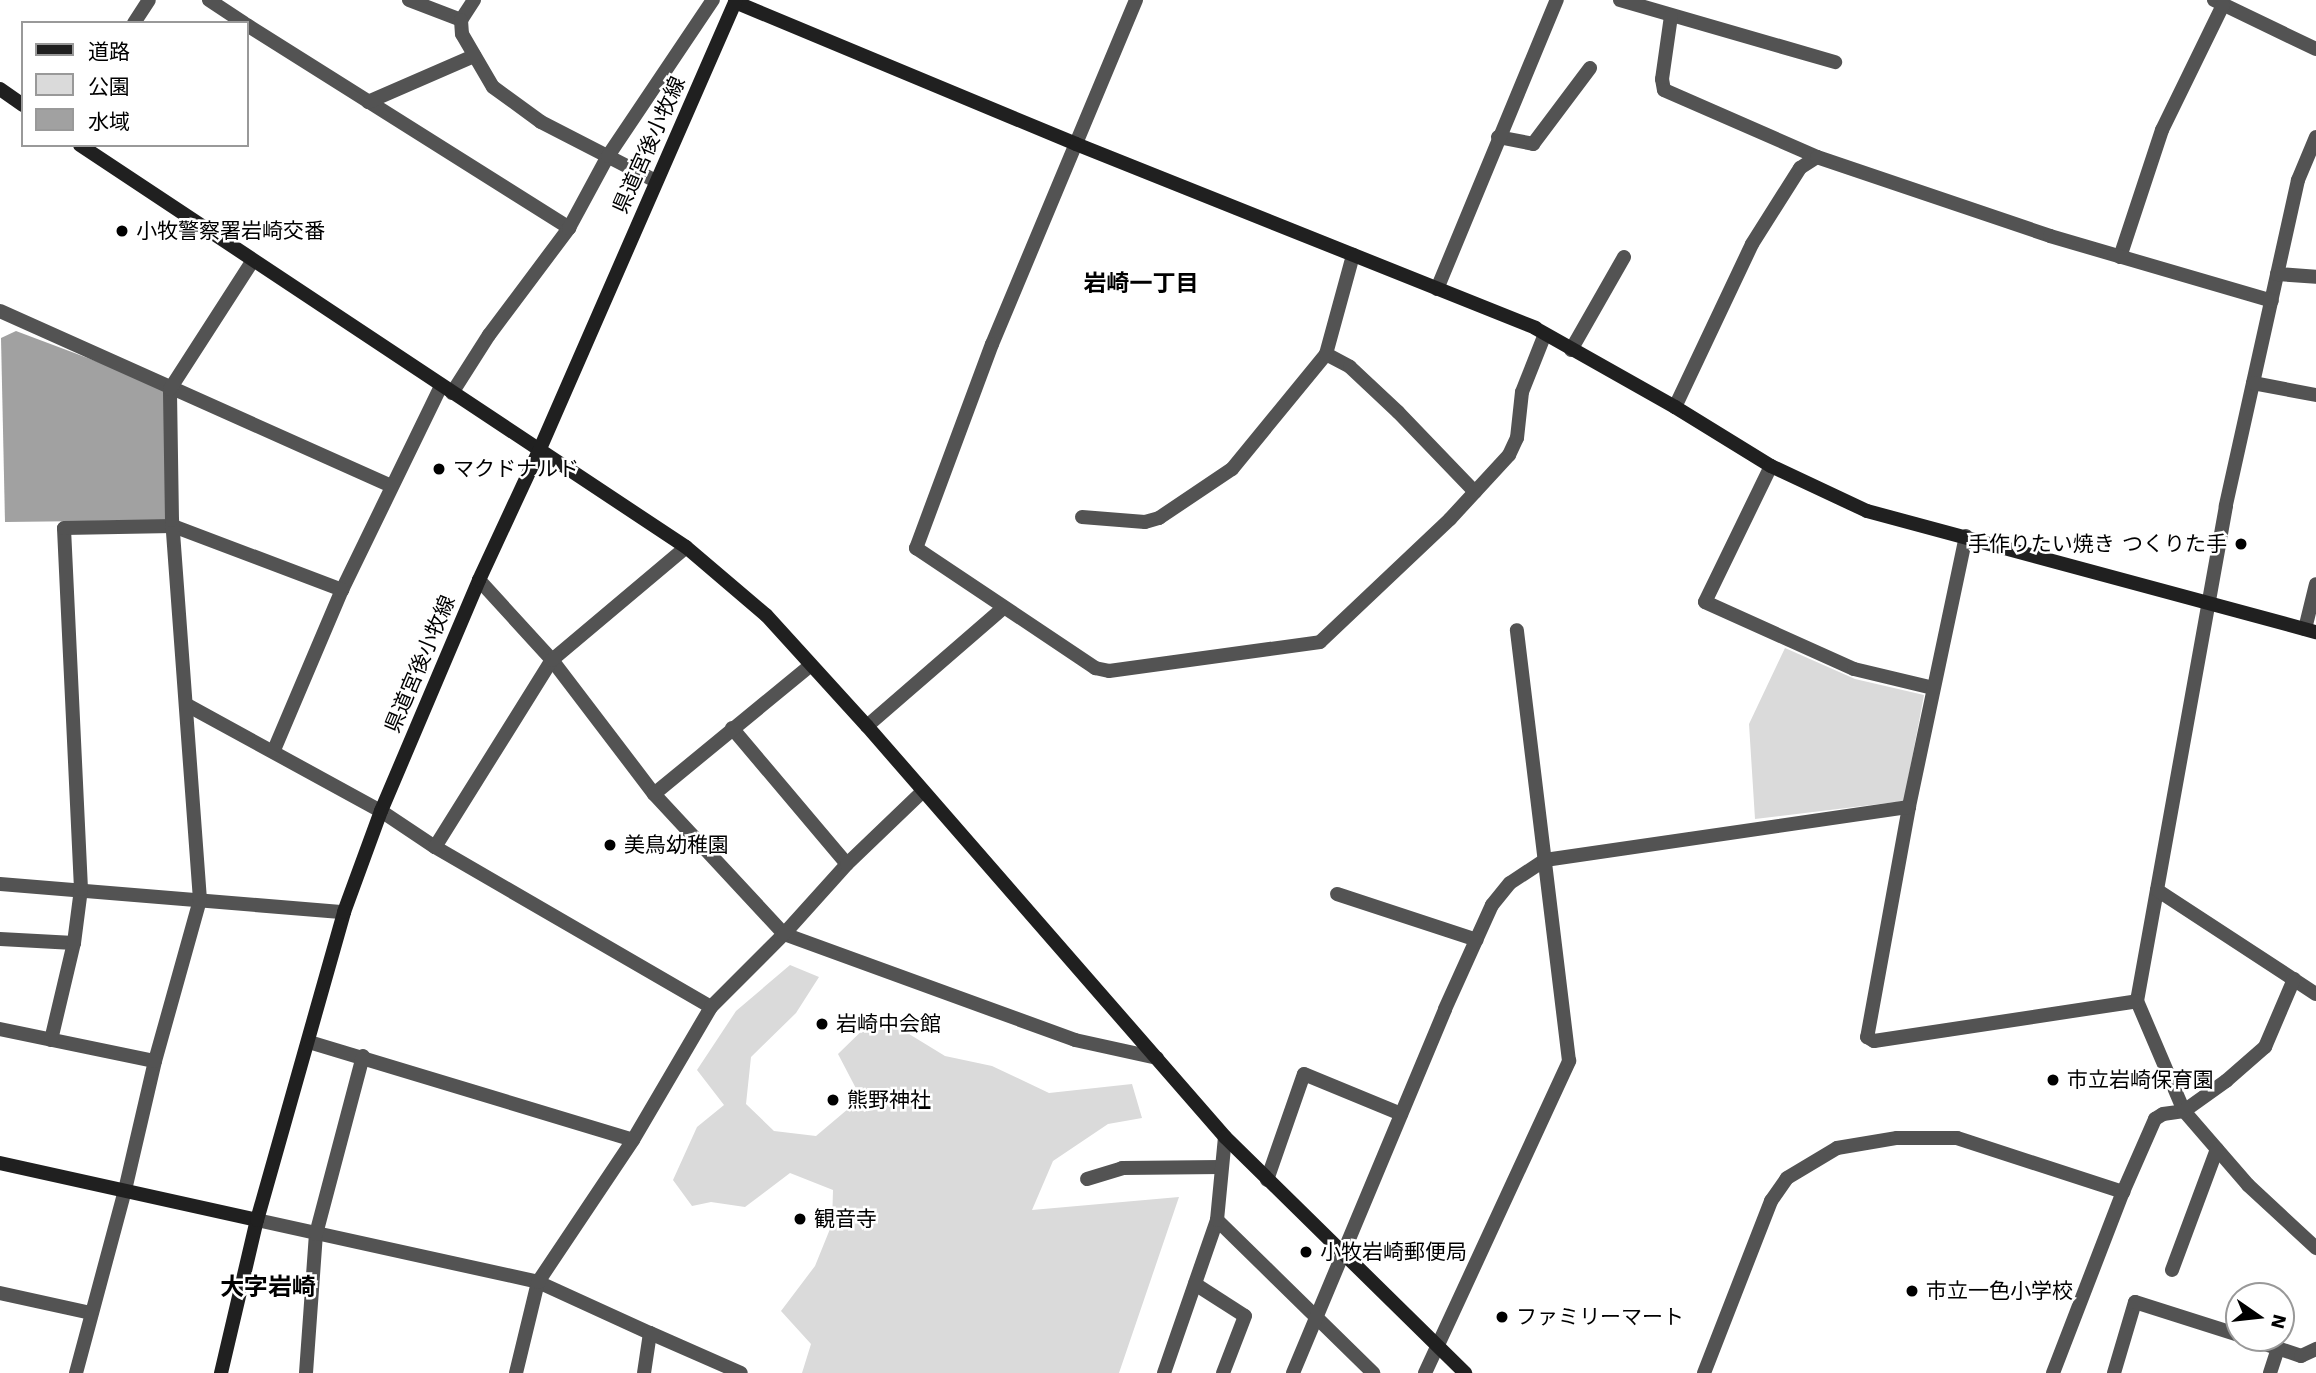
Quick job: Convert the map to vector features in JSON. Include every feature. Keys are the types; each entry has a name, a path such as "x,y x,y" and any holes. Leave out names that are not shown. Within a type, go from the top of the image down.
{"street":[{"path":"135,21 149,0"},
{"path":"209,0 240,21"},
{"path":"409,0 461,20"},
{"path":"474,0 461,20 462,34 493,87 541,122 656,181"},
{"path":"274,750 342,590 392,486 447,389 569,228 608,156 713,0"},
{"path":"1136,0 992,344 915,542 916,548 1095,668 1109,671 1307,646 1320,642 1475,492 1509,454 1517,438 1522,392 1545,334"},
{"path":"1437,289 1557,0"},
{"path":"1620,0 1835,62"},
{"path":"733,1 1076,144 1545,334 1675,407 1771,466 1867,511 2310,630 2316,584"},
{"name":"県道宮後小牧線","path":"221,1373 257,1220 344,912 381,811 479,580 540,452 733,1"},
{"path":"2120,257 2162,130 2218,2 2316,49"},
{"path":"1671,16 1662,79 1664,90 1818,157 2050,236 2272,301"},
{"path":"248,26 569,228"},
{"path":"368,102 474,56"},
{"path":"1498,137 1533,144 1590,68"},
{"path":"0,89 21,104"},
{"path":"2316,137 2298,180 2207,604 2137,1000 2184,1111 2248,1185 2316,1248"},
{"path":"83,147 252,262 686,547 766,615 867,726 1225,1137 1465,1373"},
{"path":"1675,407 1752,244 1800,168 1818,157"},
{"path":"1082,517 1145,522 1169,513 1232,469 1326,354 1353,255"},
{"path":"1571,350 1624,257"},
{"path":"76,1373 125,1190 155,1061 200,900 173,526 170,389 252,262"},
{"path":"2277,274 2316,277"},
{"path":"0,311 392,486"},
{"path":"1326,354 1350,368 1398,412 1475,492"},
{"path":"2253,383 2316,395"},
{"path":"1771,466 1705,602 1854,669 1933,688"},
{"path":"51,1040 74,943 81,889 64,528 173,526 342,590"},
{"path":"1966,536 1909,807 1867,1037 1874,1041 2137,1000"},
{"path":"435,847 552,660 686,547"},
{"path":"479,580 552,660 654,794 784,934 1075,1040 1157,1058"},
{"path":"867,726 1003,608"},
{"path":"1425,1373 1569,1061 1517,630"},
{"path":"654,794 811,665"},
{"path":"187,705 274,750 381,811 435,847 711,1007"},
{"path":"732,728 847,864"},
{"path":"516,1373 538,1282 633,1140 711,1007 784,934 847,864 922,792"},
{"path":"1293,1373 1492,905 1510,883 1545,860 1909,807"},
{"path":"0,884 344,912"},
{"path":"2157,890 2316,994"},
{"path":"1336,894 1477,940"},
{"path":"0,939 74,943"},
{"path":"2053,1373 2123,1192 2155,1119 2163,1114 2184,1111 2226,1081 2265,1047 2294,979"},
{"path":"0,1029 155,1061"},
{"path":"309,1042 363,1056 633,1140"},
{"path":"306,1373 316,1234 363,1056"},
{"path":"1268,1180 1304,1074 1401,1114"},
{"path":"1164,1373 1217,1220 1225,1137"},
{"path":"1704,1373 1771,1201 1787,1178 1837,1148 1897,1138 1957,1138 2123,1192"},
{"path":"2172,1270 2217,1149"},
{"path":"0,1163 538,1282 741,1373"},
{"path":"1087,1180 1122,1168 1221,1167"},
{"path":"1217,1220 1316,1314 1369,1371"},
{"path":"1195,1284 1245,1316 1223,1373"},
{"path":"0,1293 91,1313"},
{"path":"2114,1373 2135,1302 2225,1331"},
{"path":"644,1373 650,1333"},
{"path":"2290,1352 2301,1356 2316,1349"},
{"path":"2270,1373 2277,1352"}],"green space":[{"path":"1785,648 1855,679 1924,695 1904,801 1755,819 1749,724"},
{"path":"790,965 819,977 796,1013 751,1057 746,1104 774,1131 816,1136 861,1098 838,1054 878,1015 945,1056 992,1066 1049,1093 1132,1084 1142,1118 1108,1124 1053,1161 1032,1210 1179,1197 1119,1373 802,1373 811,1344 781,1311 815,1266 832,1224 833,1190 790,1173 745,1207 711,1202 692,1206 673,1180 697,1127 724,1105 697,1070 736,1011"}],"water":[{"path":"16,331 170,389 172,520 5,522 1,338"}],"place":[{"name":"小牧警察署岩崎交番","path":"122,231"},
{"name":"マクドナルド","path":"439,469"},
{"name":"手作りたい焼き つくりた手","path":"2241,544"},
{"name":"美鳥幼稚園","path":"610,845"},
{"name":"岩崎中会館","path":"822,1024"},
{"name":"市立岩崎保育園","path":"2053,1080"},
{"name":"熊野神社","path":"833,1100"},
{"name":"観音寺","path":"800,1219"},
{"name":"小牧岩崎郵便局","path":"1306,1252"},
{"name":"市立一色小学校","path":"1912,1291"},
{"name":"ファミリーマート","path":"1502,1317"}],"district":[{"name":"岩崎一丁目","path":"1141,284"},
{"name":"大字岩崎","path":"268,1288"}]}
